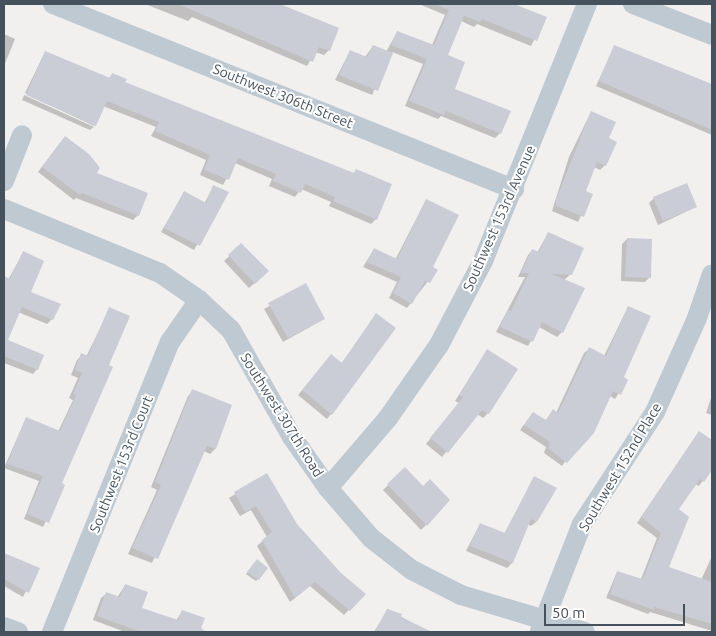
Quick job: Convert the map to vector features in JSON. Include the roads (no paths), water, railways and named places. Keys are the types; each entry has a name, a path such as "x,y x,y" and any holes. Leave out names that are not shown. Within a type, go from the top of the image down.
{"street":[{"name":"Southwest 306th Street","path":"53,4 514,189"},
{"name":"Southwest 153rd Avenue","path":"328,488 388,418 439,345 483,262 587,4"},
{"path":"633,4 712,35"},
{"path":"4,181 22,135"},
{"name":"Southwest 307th Road","path":"4,209 160,273 199,300 231,330 292,436 328,488 371,538 412,570 461,595 542,626 585,632"},
{"name":"Southwest 152nd Place","path":"542,626 582,524 655,412 697,318 712,274"},
{"name":"Southwest 153rd Court","path":"52,632 170,342 199,300"},
{"path":"4,627 18,632"}]}
